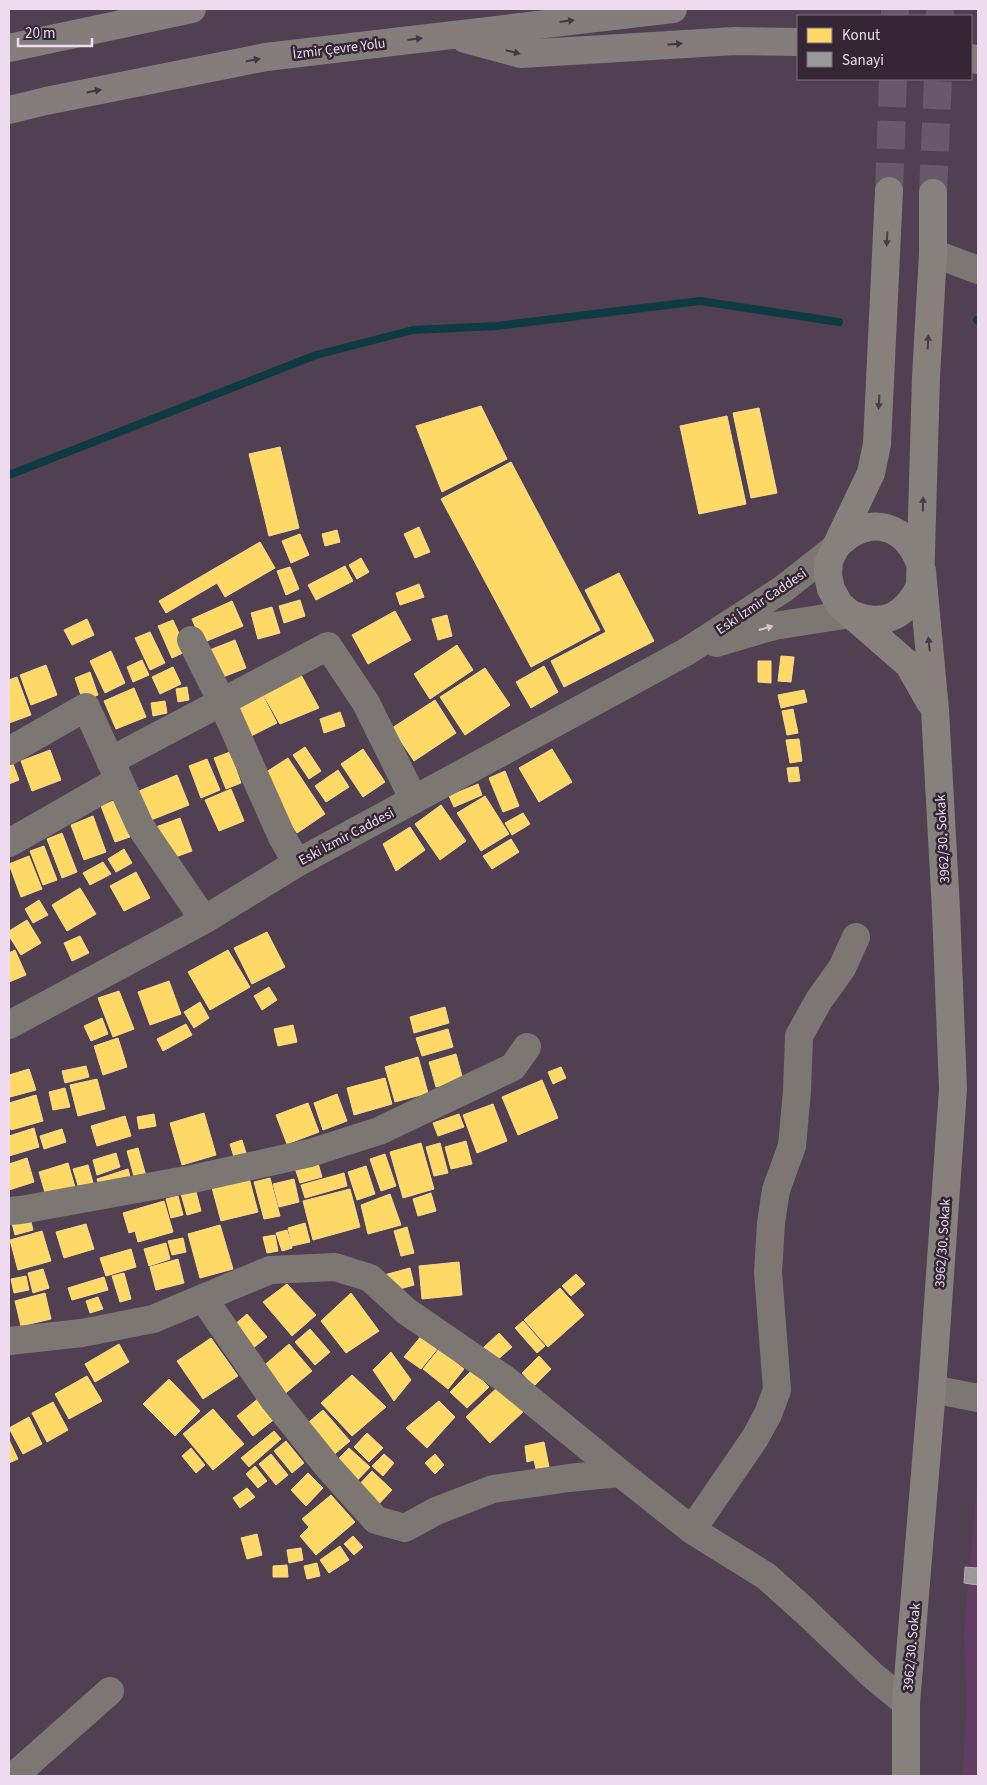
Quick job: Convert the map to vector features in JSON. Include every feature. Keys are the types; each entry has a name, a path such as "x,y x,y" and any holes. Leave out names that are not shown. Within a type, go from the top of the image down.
{"highway":[{"path":"9,48 192,9"},
{"name":"İzmir Çevre Yolu","path":"9,110 266,57 673,9"},
{"path":"449,35 521,54 734,41 797,42"}],"main road":[{"path":"889,191 877,444 871,473 829,561 828,575 830,590 839,604 909,665 935,710"},
{"path":"851,614 872,620 894,615 905,609 913,600 920,586 922,571 926,377 933,253 933,194"},
{"path":"835,548 843,539 865,527 890,529 900,534 911,544 918,556 922,571"},
{"name":"3962/30. Sokak","path":"906,1776 906,1703 932,1389 953,1089 935,710 922,571"}],"street":[{"path":"933,253 978,270"},
{"name":"Eski İzmir Caddesi","path":"9,1025 204,920 297,863 686,652 783,589 835,548"},
{"name":"Eski İzmir Caddesi","path":"686,652 774,626 851,614"},
{"path":"191,640 222,702 282,837 297,863"},
{"path":"9,842 222,702 328,646 366,703 414,800"},
{"path":"9,751 86,707 140,826 204,920"},
{"path":"692,1530 755,1438 768,1414 777,1390 768,1272 770,1233 776,1190 792,1146 799,1036 819,1000 842,968 856,937"},
{"path":"9,1211 198,1178 310,1153 379,1131 513,1068 527,1047"},
{"path":"9,1341 82,1333 153,1319 270,1270 334,1267 370,1278 406,1311 506,1380 692,1530 766,1576 872,1675 906,1703"},
{"path":"203,1298 274,1400 328,1467 376,1520 405,1528 436,1511 493,1489 620,1473"},
{"path":"932,1389 978,1398"},
{"path":"14,1776 110,1691"}],"shaded area":[{"path":"978,1476 978,1776 962,1776 967,1709 964,1632"}],"building: Konut":[{"path":"481,406 507,459 442,492 416,426"},
{"path":"759,408 777,493 751,498 733,413"},
{"path":"727,416 746,504 699,514 680,426"},
{"path":"280,447 299,528 269,536 249,454"},
{"path":"511,462 600,630 531,667 441,499"},
{"path":"419,527 430,552 415,558 404,534"},
{"path":"337,530 340,542 325,546 322,534"},
{"path":"300,534 309,555 291,563 282,541"},
{"path":"260,542 275,568 225,597 217,583 166,613 159,601"},
{"path":"361,558 369,572 357,579 349,565"},
{"path":"345,566 353,581 316,600 308,585"},
{"path":"290,567 299,589 286,595 277,571"},
{"path":"619,573 654,641 564,687 551,661 606,632 585,590"},
{"path":"419,584 424,597 400,605 396,593"},
{"path":"300,600 305,616 284,623 279,606"},
{"path":"232,601 243,626 202,643 192,619"},
{"path":"272,607 280,633 258,639 251,613"},
{"path":"395,611 411,640 368,664 352,635"},
{"path":"447,615 452,636 438,640 432,619"},
{"path":"87,619 94,635 72,645 64,630"},
{"path":"173,620 187,651 172,658 158,626"},
{"path":"150,632 165,663 150,670 135,638"},
{"path":"235,640 246,668 218,679 207,651"},
{"path":"457,645 473,670 430,699 414,674"},
{"path":"111,651 125,683 105,693 90,661"},
{"path":"781,656 794,657 791,682 778,681"},
{"path":"142,660 149,675 133,682 127,667"},
{"path":"758,661 771,661 771,683 758,682"},
{"path":"46,665 57,695 31,705 20,675"},
{"path":"544,666 558,692 531,708 516,682"},
{"path":"173,667 181,684 160,694 152,677"},
{"path":"485,668 510,705 465,735 440,697"},
{"path":"90,672 98,695 83,701 75,678"},
{"path":"300,673 319,708 280,724 263,694"},
{"path":"17,677 31,715 9,723 9,680"},
{"path":"187,687 189,700 178,702 176,689"},
{"path":"134,688 146,717 116,729 104,701"},
{"path":"804,690 807,702 781,708 778,695"},
{"path":"262,694 277,723 249,737 235,708"},
{"path":"435,700 456,733 414,761 392,728"},
{"path":"165,701 167,713 153,716 151,703"},
{"path":"793,709 798,733 787,735 782,711"},
{"path":"340,712 345,726 324,733 320,719"},
{"path":"799,739 802,761 790,763 786,740"},
{"path":"305,747 321,771 309,779 293,755"},
{"path":"363,749 385,782 363,797 341,764"},
{"path":"552,749 572,782 539,802 519,768"},
{"path":"50,750 61,780 32,791 21,761"},
{"path":"230,752 241,783 226,789 214,758"},
{"path":"288,758 325,814 297,833 260,776"},
{"path":"207,759 220,790 201,798 189,766"},
{"path":"13,764 19,780 9,784 9,765"},
{"path":"798,767 800,781 789,782 787,768"},
{"path":"338,770 349,787 326,802 315,786"},
{"path":"505,771 519,806 503,812 489,778"},
{"path":"177,775 189,805 151,820 139,791"},
{"path":"478,784 482,795 454,807 449,796"},
{"path":"231,789 244,821 219,831 205,800"},
{"path":"485,796 509,834 481,851 457,813"},
{"path":"116,800 130,837 115,842 101,806"},
{"path":"441,805 466,841 440,860 415,824"},
{"path":"523,813 530,824 512,835 505,823"},
{"path":"93,816 106,852 84,860 71,825"},
{"path":"180,818 192,851 167,860 156,827"},
{"path":"410,827 425,850 396,871 383,844"},
{"path":"62,833 77,872 62,878 47,839"},
{"path":"511,839 519,852 492,869 483,856"},
{"path":"44,846 57,880 43,885 30,851"},
{"path":"124,849 132,863 116,872 108,859"},
{"path":"29,856 42,889 21,897 9,864"},
{"path":"103,862 111,874 90,885 83,873"},
{"path":"136,872 150,898 124,911 110,886"},
{"path":"80,888 96,914 67,931 52,905"},
{"path":"39,900 48,915 33,923 25,909"},
{"path":"27,920 41,943 21,955 9,936 9,931"},
{"path":"267,932 285,967 252,984 234,948"},
{"path":"80,936 89,953 72,961 64,943"},
{"path":"15,950 26,975 9,982 9,953"},
{"path":"228,950 250,987 210,1010 188,972"},
{"path":"169,981 181,1014 150,1025 138,992"},
{"path":"269,987 277,1000 262,1010 254,996"},
{"path":"119,991 134,1029 113,1037 98,998"},
{"path":"200,1002 209,1018 194,1028 184,1012"},
{"path":"445,1007 449,1023 414,1033 410,1017"},
{"path":"102,1018 108,1034 91,1041 84,1026"},
{"path":"186,1024 192,1035 163,1051 157,1039"},
{"path":"293,1025 297,1042 278,1046 274,1029"},
{"path":"448,1029 453,1047 422,1056 416,1038"},
{"path":"118,1038 127,1067 103,1075 94,1046"},
{"path":"456,1054 463,1080 436,1087 429,1062"},
{"path":"418,1057 428,1093 395,1102 385,1067"},
{"path":"86,1066 89,1077 65,1083 62,1071"},
{"path":"561,1067 566,1078 553,1084 548,1072"},
{"path":"29,1069 36,1090 10,1097 9,1075"},
{"path":"385,1078 392,1104 354,1115 347,1088"},
{"path":"97,1079 105,1109 78,1116 70,1085"},
{"path":"542,1080 558,1118 518,1135 502,1097"},
{"path":"65,1088 70,1107 53,1110 49,1092"},
{"path":"337,1094 347,1121 323,1130 314,1103"},
{"path":"36,1095 43,1121 11,1130 9,1103"},
{"path":"308,1103 319,1132 287,1144 276,1115"},
{"path":"493,1104 507,1141 477,1153 463,1115"},
{"path":"204,1113 216,1155 182,1165 170,1123"},
{"path":"154,1114 156,1126 139,1129 137,1117"},
{"path":"459,1114 464,1127 438,1136 433,1123"},
{"path":"125,1116 131,1136 97,1146 91,1126"},
{"path":"34,1128 39,1147 9,1156 9,1136"},
{"path":"62,1129 66,1142 44,1149 40,1136"},
{"path":"242,1140 246,1153 234,1157 230,1144"},
{"path":"466,1141 472,1164 451,1169 445,1147"},
{"path":"421,1143 434,1189 403,1198 390,1152"},
{"path":"440,1143 448,1173 434,1176 426,1147"},
{"path":"138,1148 146,1176 135,1180 127,1151"},
{"path":"116,1153 120,1167 97,1175 93,1160"},
{"path":"385,1154 396,1186 381,1191 370,1159"},
{"path":"27,1158 34,1182 9,1190 9,1164"},
{"path":"317,1160 322,1177 300,1183 295,1168"},
{"path":"68,1163 77,1194 48,1203 39,1172"},
{"path":"88,1165 95,1190 81,1195 73,1169"},
{"path":"366,1166 375,1194 357,1200 348,1172"},
{"path":"128,1169 131,1181 100,1190 97,1179"},
{"path":"344,1173 347,1186 305,1198 301,1185"},
{"path":"248,1174 258,1212 221,1221 211,1184"},
{"path":"270,1178 280,1216 264,1219 254,1182"},
{"path":"294,1179 299,1202 279,1207 273,1184"},
{"path":"194,1184 201,1211 187,1215 179,1187"},
{"path":"350,1189 360,1227 313,1240 303,1201"},
{"path":"431,1193 436,1211 418,1216 413,1199"},
{"path":"390,1194 401,1225 368,1234 361,1205"},
{"path":"178,1196 183,1215 171,1218 166,1199"},
{"path":"164,1201 173,1232 138,1242 135,1231 129,1233 123,1213"},
{"path":"30,1218 33,1230 15,1235 12,1223"},
{"path":"305,1223 310,1242 292,1246 288,1228"},
{"path":"86,1224 94,1249 64,1258 56,1232"},
{"path":"220,1225 233,1269 200,1278 188,1234"},
{"path":"407,1227 414,1253 401,1256 394,1231"},
{"path":"287,1230 292,1248 282,1251 276,1233"},
{"path":"42,1231 51,1261 18,1270 10,1240"},
{"path":"275,1235 278,1251 267,1253 263,1237"},
{"path":"183,1238 186,1252 172,1255 168,1241"},
{"path":"166,1243 170,1259 149,1266 144,1249"},
{"path":"131,1249 136,1267 106,1276 100,1258"},
{"path":"178,1259 184,1283 156,1290 150,1267"},
{"path":"459,1262 462,1295 422,1299 419,1266"},
{"path":"410,1268 414,1285 389,1292 384,1275"},
{"path":"43,1269 49,1288 33,1293 28,1273"},
{"path":"124,1273 131,1299 120,1302 112,1276"},
{"path":"576,1274 585,1284 571,1296 562,1286"},
{"path":"26,1276 29,1290 14,1293 11,1279"},
{"path":"104,1277 108,1290 72,1300 68,1288"},
{"path":"287,1284 316,1315 292,1336 263,1302"},
{"path":"560,1288 584,1315 548,1347 524,1320"},
{"path":"45,1293 51,1319 21,1326 15,1301"},
{"path":"351,1293 379,1331 346,1353 321,1321"},
{"path":"98,1297 103,1309 90,1313 86,1301"},
{"path":"247,1314 267,1337 252,1349 233,1326"},
{"path":"523,1321 545,1346 537,1353 515,1328"},
{"path":"310,1329 330,1352 315,1365 295,1342"},
{"path":"499,1333 512,1347 495,1362 483,1348"},
{"path":"422,1335 438,1348 421,1369 404,1357"},
{"path":"211,1338 238,1376 203,1399 177,1361"},
{"path":"119,1344 129,1362 95,1382 85,1364"},
{"path":"289,1344 312,1371 282,1396 260,1369"},
{"path":"439,1349 464,1369 448,1389 423,1369"},
{"path":"391,1352 411,1380 394,1401 373,1370"},
{"path":"539,1356 551,1369 534,1386 522,1373"},
{"path":"472,1370 489,1387 467,1408 450,1392"},
{"path":"352,1375 386,1407 352,1436 321,1403"},
{"path":"87,1376 102,1401 69,1419 55,1394"},
{"path":"169,1379 200,1411 175,1436 143,1404"},
{"path":"501,1384 525,1410 490,1443 466,1417"},
{"path":"265,1393 281,1414 253,1436 237,1416"},
{"path":"439,1401 455,1417 427,1448 406,1428"},
{"path":"53,1402 68,1430 47,1442 32,1413"},
{"path":"213,1409 244,1444 213,1470 183,1434"},
{"path":"323,1410 350,1441 330,1458 303,1427"},
{"path":"29,1417 42,1444 23,1454 9,1428"},
{"path":"274,1431 281,1439 249,1467 241,1458"},
{"path":"367,1433 383,1448 369,1462 354,1447"},
{"path":"9,1440 18,1459 9,1463"},
{"path":"286,1441 304,1463 292,1473 274,1451"},
{"path":"544,1442 549,1467 536,1469 534,1460 527,1462 525,1446"},
{"path":"191,1448 205,1465 196,1473 182,1456"},
{"path":"349,1448 370,1467 352,1486 331,1466"},
{"path":"271,1454 288,1475 276,1485 259,1464"},
{"path":"384,1454 394,1463 383,1476 372,1466"},
{"path":"435,1454 444,1465 435,1474 425,1463"},
{"path":"255,1466 267,1481 258,1488 246,1474"},
{"path":"372,1471 392,1490 373,1510 353,1491"},
{"path":"308,1473 323,1488 306,1506 291,1490"},
{"path":"247,1488 255,1497 240,1508 233,1498"},
{"path":"331,1495 355,1522 316,1555 300,1536 309,1527 302,1519"},
{"path":"257,1534 262,1555 247,1559 241,1538"},
{"path":"353,1536 363,1547 354,1555 344,1544"},
{"path":"340,1546 349,1560 329,1573 320,1560"},
{"path":"301,1548 303,1560 289,1563 287,1550"},
{"path":"317,1563 320,1576 307,1579 304,1566"},
{"path":"287,1565 288,1577 273,1577 273,1566"}],"building: Sanayi":[{"path":"965,1567 978,1568 978,1585 964,1583"}],"waterway":[{"path":"9,475 316,355 413,330 497,326 700,301 839,322"}],"tunnel":[{"path":"895,9 895,15"},
{"path":"940,9 940,15"},
{"path":"889,191 893,80"},
{"path":"933,193 938,80"}]}
